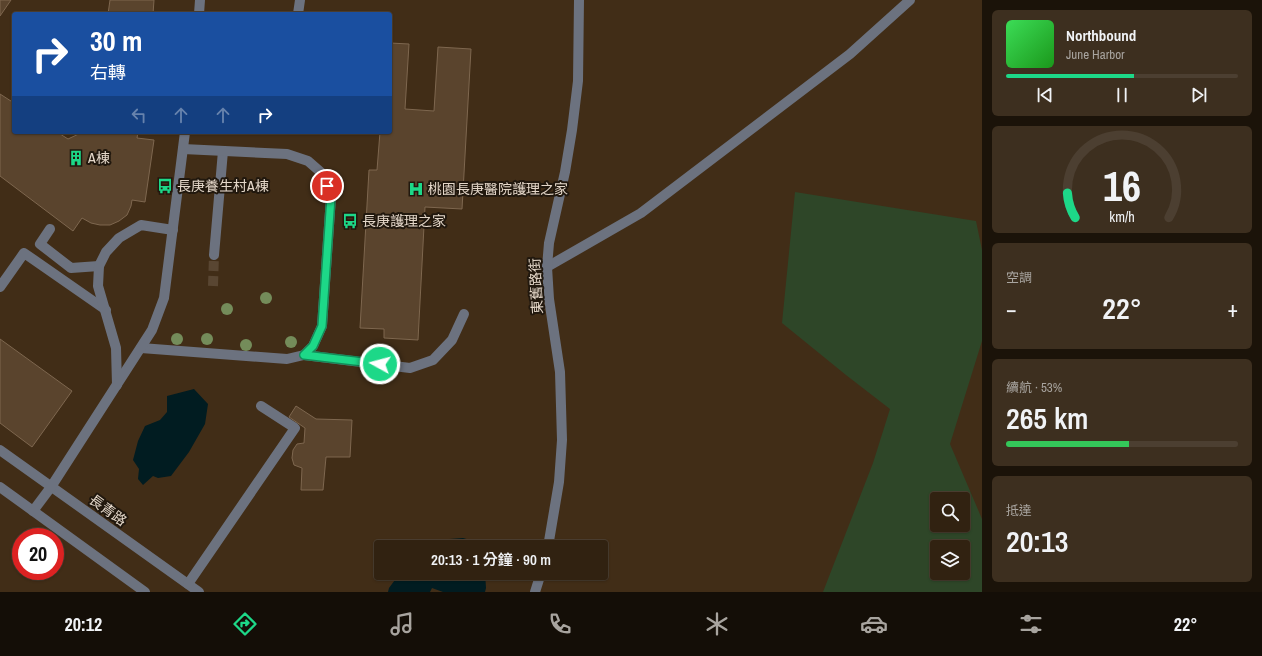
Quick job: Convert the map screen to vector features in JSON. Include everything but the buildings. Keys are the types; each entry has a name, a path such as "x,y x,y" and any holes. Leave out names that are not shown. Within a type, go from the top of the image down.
{"street":[{"path":"199,12 200,0"},
{"path":"298,12 300,0"},
{"name":"東舊路街","path":"549,540 559,482 562,440 560,372 549,299 546,267 549,243 565,172 572,130 578,81 579,0"},
{"path":"546,267 640,213 850,54 910,0"},
{"path":"33,511 52,487 152,330 164,298 185,134"},
{"path":"183,149 287,154 308,161 324,175 331,197 322,326 313,346 304,355"},
{"path":"214,255 222,151"},
{"path":"117,385 116,348 98,286 100,266 106,252 119,238 141,225 172,230"},
{"path":"50,229 40,244 71,268 100,266"},
{"path":"0,287 24,253 106,310"},
{"path":"141,348 287,359 304,355 410,368 433,360 452,340 464,314"},
{"path":"188,584 294,428 261,406"},
{"name":"長青路","path":"0,450 199,592"},
{"path":"0,487 145,592"},
{"path":"535,592 539,580"}],"green space":[{"path":"795,192 976,221 982,250 982,341 950,444 982,519 982,592 823,592 873,463 890,409 782,323"}],"water":[{"path":"194,389 208,404 205,424 189,452 171,476 158,478 153,476 143,485 138,479 139,469 133,460 138,441 145,426 160,420 167,412 167,396"},
{"path":"463,538 470,540 436,540"},
{"path":"395,580 485,580 486,588 485,592 443,592 432,588 430,592 388,592"}],"tunnel":[{"path":"213,286 214,255"}],"place":[{"name":"A棟","path":"76,158"},
{"name":"長庚養生村A棟","path":"165,186"},
{"name":"桃園長庚醫院護理之家","path":"416,189"},
{"name":"長庚護理之家","path":"350,221"}],"route":[{"path":"327,186 331,197 322,326 313,346 304,355 380,364"}]}
